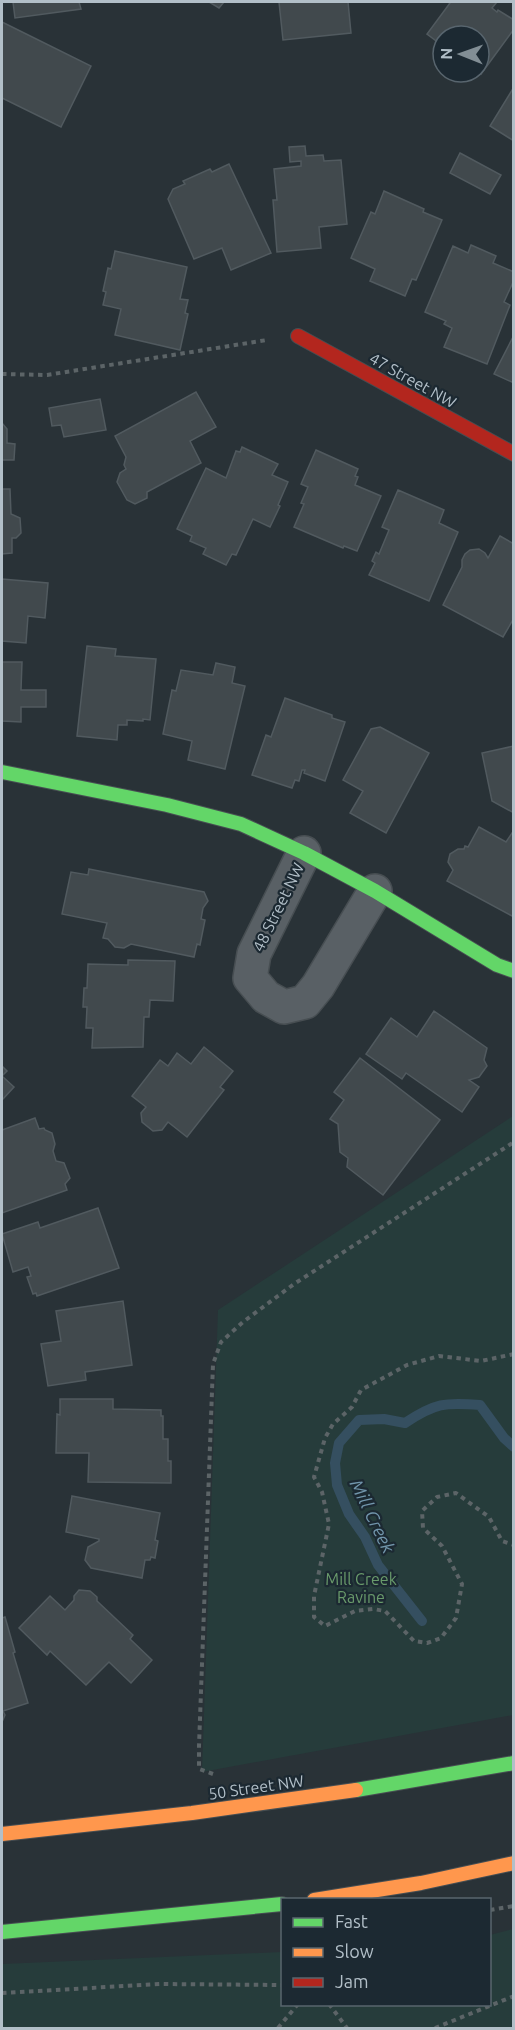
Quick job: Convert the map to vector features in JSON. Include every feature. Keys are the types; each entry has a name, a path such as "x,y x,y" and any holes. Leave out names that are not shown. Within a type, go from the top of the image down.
{"main road":[{"name":"47 Street NW","path":"298,336 513,454"},
{"name":"48 Street NW","path":"2,772 167,805 241,824 304,853 375,891 496,965 513,971"},
{"name":"50 Street NW","path":"2,1834 192,1813 386,1786 513,1762"},
{"path":"321,1898 422,1883 513,1863"},
{"path":"2,1932 281,1904"}],"street":[{"name":"48 Street NW","path":"304,853 254,954 250,978 266,997 284,1007 305,1002 318,986 375,891"}],"path":[{"path":"2,374 47,375 298,336"},
{"path":"224,1773 212,1774 199,1769 213,1364 221,1342 243,1322 294,1284 513,1142"},
{"path":"513,1354 481,1361 439,1356 407,1365 361,1390 352,1407 333,1424 318,1455 314,1477 322,1492 329,1524 314,1596 314,1617 325,1626 355,1611 373,1609 385,1611 414,1641 427,1643 441,1638 456,1617 462,1584 442,1546 423,1528 423,1511 437,1497 456,1493 489,1517 502,1541 513,1545"},
{"path":"491,1910 513,1906"},
{"path":"2,1993 160,1984 281,1985"},
{"path":"491,2005 513,1996"},
{"path":"278,2028 296,2006"},
{"path":"330,2006 347,2028"},
{"path":"435,2028 489,2006"}],"green space":[{"name":"Mill Creek Ravine","path":"513,1116 513,1715 202,1772 218,1310"},
{"path":"513,1929 513,2028 2,2028 2,1964 281,1952 281,2006 491,2006 491,1935"}],"building":[{"path":"13,2 79,2 81,9 15,18"},
{"path":"209,2 224,2 219,8"},
{"path":"279,2 348,2 351,33 283,40"},
{"path":"448,2 497,2 492,8 514,20 514,29 491,60 491,24 434,24 450,3"},
{"path":"2,22 91,66 61,127 2,98"},
{"path":"514,87 514,141 490,126"},
{"path":"305,146 306,156 323,155 324,161 341,160 347,224 319,227 321,248 277,252 273,200 277,200 274,169 301,166 301,161 290,162 289,147"},
{"path":"460,153 501,175 490,194 450,173"},
{"path":"229,164 271,253 231,270 222,248 194,259 168,199 173,189 185,184 183,181 210,169 212,172"},
{"path":"384,191 442,220 416,280 412,279 405,296 370,281 375,269 351,258 371,212 375,214"},
{"path":"471,245 496,256 493,263 514,272 514,280 504,302 510,305 487,364 444,347 452,328 444,324 446,321 425,312 453,246 468,253"},
{"path":"115,251 187,267 180,299 188,300 185,313 188,314 180,350 115,335 121,309 103,305 106,292 103,291 108,268 111,269"},
{"path":"514,335 514,383 494,374"},
{"path":"196,392 216,427 190,441 201,463 147,492 147,498 135,504 127,500 117,482 120,473 126,469 124,465 126,457 115,436"},
{"path":"100,399 106,430 64,437 61,425 52,426 49,408"},
{"path":"2,423 7,429 7,443 15,444 14,460 2,460"},
{"path":"242,447 278,464 272,475 288,482 270,527 253,519 236,555 232,554 226,565 203,554 206,548 190,541 192,536 177,529 206,468 226,478 236,451 240,452"},
{"path":"316,450 358,469 355,485 381,496 357,551 344,546 343,548 294,527 304,504 301,503 308,487 301,484"},
{"path":"2,489 10,489 11,514 20,518 21,533 16,538 12,538 12,553 2,554"},
{"path":"398,490 444,510 439,523 458,532 429,601 369,575 375,563 372,561 376,552 379,554 389,530 382,527"},
{"path":"500,536 514,544 514,618 503,637 443,605 462,567 465,554 470,550 479,549 488,558"},
{"path":"2,579 48,583 45,618 28,616 26,643 2,641"},
{"path":"87,646 116,649 115,656 156,659 150,720 127,720 127,725 118,725 117,740 77,736"},
{"path":"2,662 22,662 21,690 46,690 46,707 21,707 21,722 2,721"},
{"path":"216,663 235,667 232,683 245,686 225,769 188,760 192,741 163,734 172,690 176,691 181,670 213,675"},
{"path":"285,698 345,722 325,781 304,773 305,770 302,770 299,781 295,780 292,788 252,775 266,735 271,737"},
{"path":"380,727 429,753 386,833 350,813 363,791 343,780 371,729"},
{"path":"514,746 514,813 492,801 482,753"},
{"path":"479,827 506,842 514,830 514,917 447,881 453,870 448,862 450,854 458,849 464,849 465,846 468,847"},
{"path":"89,869 204,892 208,901 203,908 201,919 205,920 200,945 197,944 194,957 131,944 124,948 115,947 108,939 103,938 107,923 62,914 71,872 88,875"},
{"path":"128,960 175,961 173,1001 150,1000 149,1017 144,1017 143,1047 92,1048 93,1028 86,1028 87,1007 83,1007 88,964 128,965"},
{"path":"434,1011 487,1048 484,1060 487,1066 479,1077 469,1080 479,1087 462,1112 406,1073 402,1079 366,1054 391,1018 417,1037"},
{"path":"204,1047 233,1071 220,1087 224,1090 187,1137 168,1122 162,1130 153,1131 142,1122 141,1113 146,1107 132,1096 160,1060 168,1066 177,1053 191,1064"},
{"path":"360,1058 440,1120 383,1195 347,1167 348,1158 340,1152 338,1124 330,1119 344,1100 334,1092"},
{"path":"2,1066 7,1071 2,1076"},
{"path":"2,1076 14,1087 2,1100"},
{"path":"35,1118 39,1129 44,1128 52,1133 56,1161 64,1163 70,1178 65,1184 67,1190 2,1213 2,1130"},
{"path":"98,1208 119,1268 37,1296 36,1293 33,1294 27,1277 31,1276 28,1267 13,1272 2,1234 38,1222 40,1228"},
{"path":"123,1301 132,1365 85,1372 86,1380 48,1386 41,1344 61,1341 56,1311"},
{"path":"60,1399 113,1399 113,1409 161,1410 163,1439 168,1439 171,1483 88,1482 89,1453 56,1453 57,1414 60,1415"},
{"path":"72,1496 160,1513 155,1540 158,1541 155,1558 145,1560 142,1578 91,1568 85,1560 88,1547 99,1539 66,1532"},
{"path":"79,1590 90,1591 97,1597 97,1601 133,1635 130,1639 152,1660 131,1683 109,1662 86,1685 50,1651 47,1655 19,1628 50,1596 65,1610"},
{"path":"5,1617 28,1703 3,1711 5,1715 2,1722 2,1618"}],"waterway":[{"name":"Mill Creek","path":"422,1621 378,1565 365,1537 349,1514 337,1485 335,1463 339,1443 359,1420 384,1419 405,1423 424,1411 441,1405 458,1404 480,1405 504,1438 514,1447"}],"traffic: fast":[{"path":"2,772 167,805 241,824 304,853 375,891 497,965 514,971"},
{"path":"356,1790 514,1763"},
{"path":"2,1932 281,1904"}],"traffic: slow":[{"path":"2,1834 192,1813 356,1790"},
{"path":"327,1898 421,1883 514,1863"}],"traffic: jam":[{"path":"298,336 514,454"}]}
